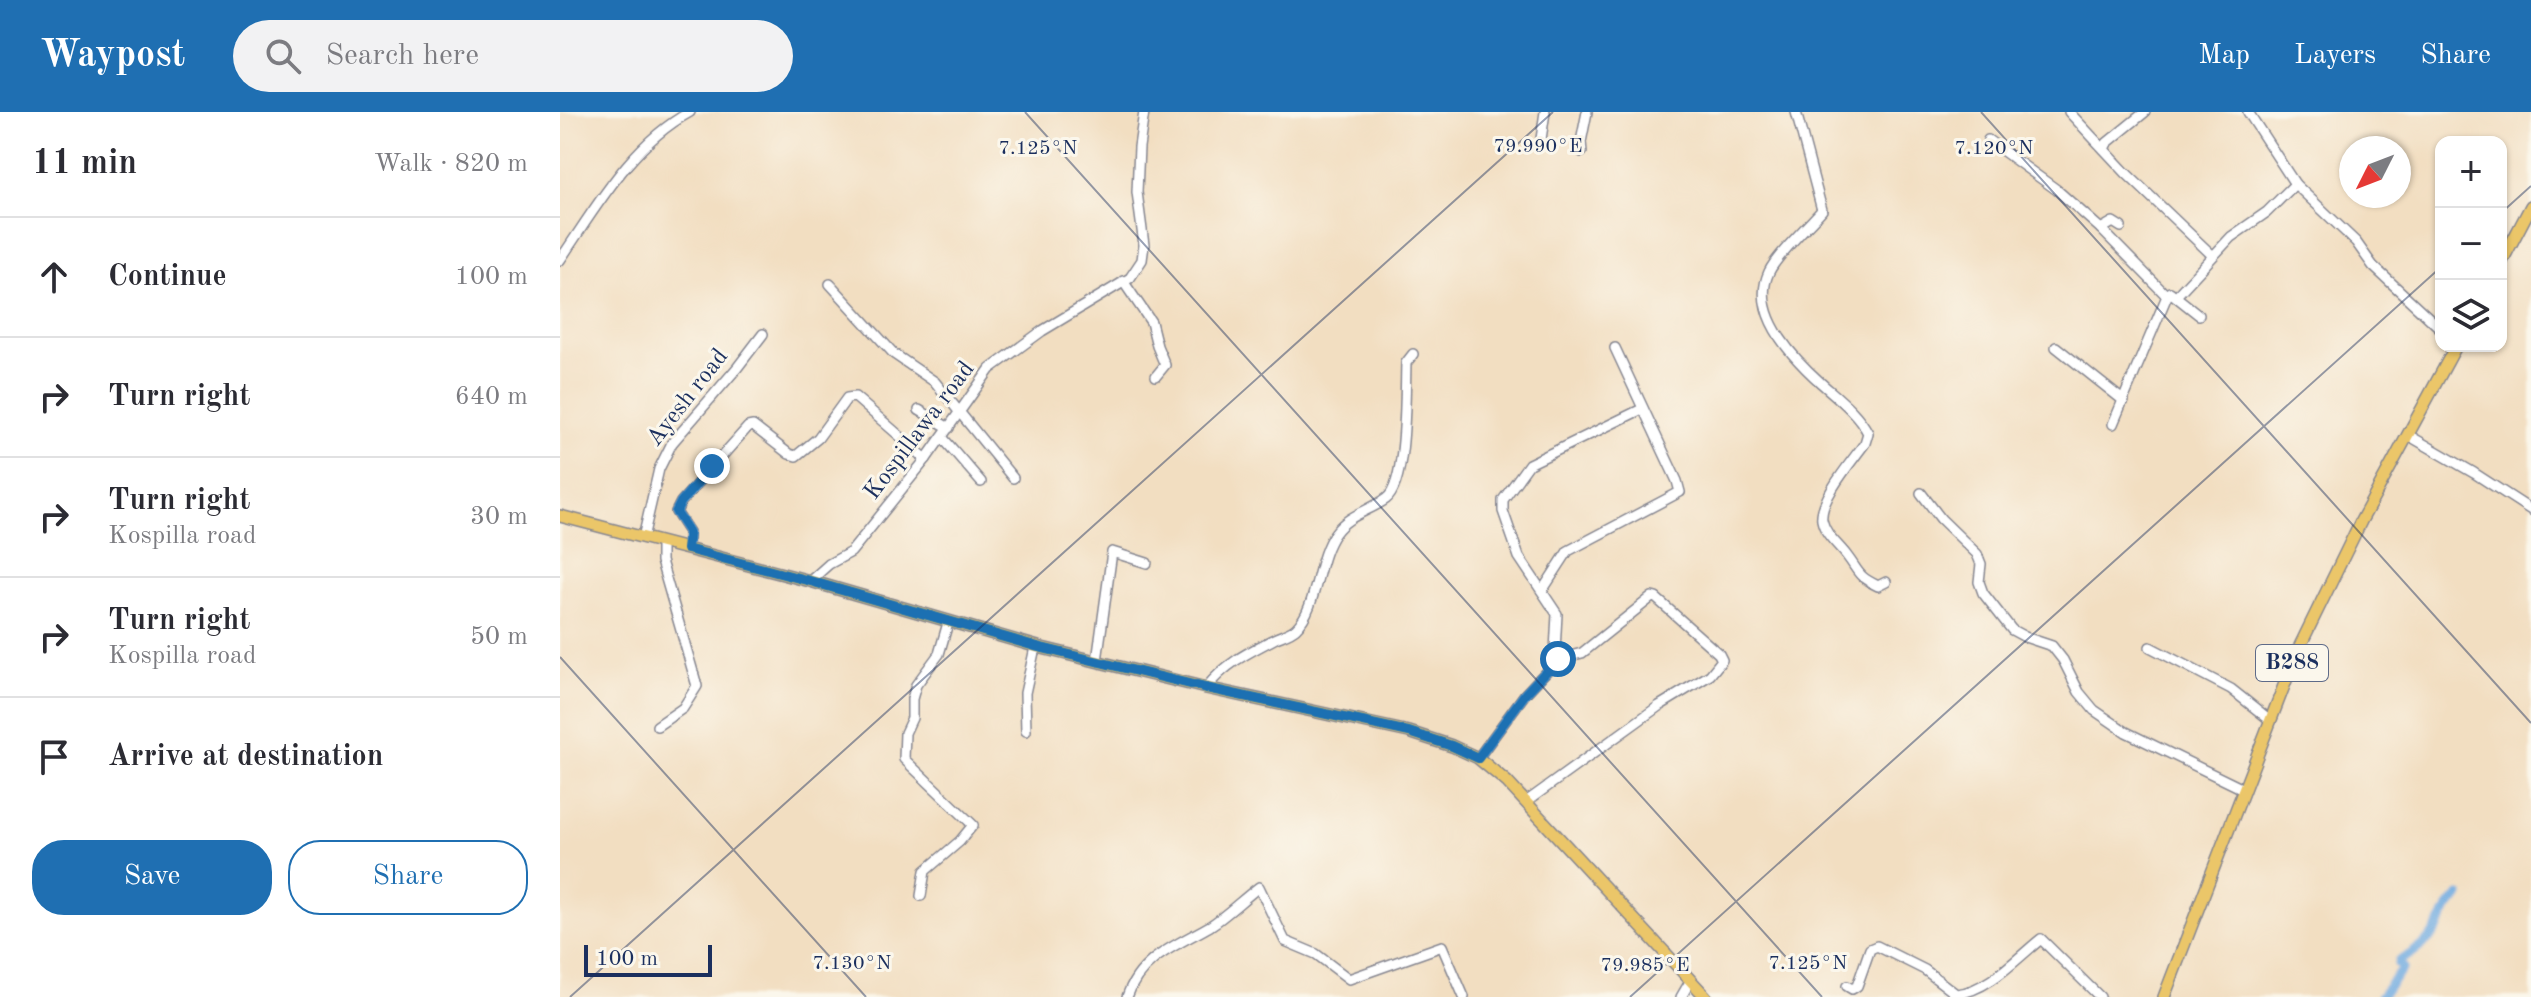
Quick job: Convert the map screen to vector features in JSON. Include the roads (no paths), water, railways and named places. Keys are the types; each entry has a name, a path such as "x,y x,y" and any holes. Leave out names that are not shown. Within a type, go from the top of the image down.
{"main road":[{"path":"2507,252 2531,206"},
{"name":"B288","path":"2164,997 2297,652 2361,521 2453,352"},
{"path":"560,516 810,581 1038,647 1206,688 1409,732 1452,746 1478,758 1507,782 1706,997"}],"street":[{"path":"560,260 625,166 673,122 690,112"},
{"name":"Kospillawa road","path":"810,581 829,564 851,552 926,459 990,369 1042,331 1130,278 1142,260 1144,245 1137,192 1144,112"},
{"path":"1544,143 1541,139 1545,112"},
{"path":"1582,152 1587,112"},
{"path":"1796,112 1822,210 1770,270 1764,289 1770,318 1795,360 1863,423 1868,433 1865,443 1825,501 1822,518 1829,535 1861,578 1878,586 1886,582"},
{"path":"2069,112 2212,255"},
{"path":"2104,149 2107,143 2145,112"},
{"path":"2248,112 2295,184 2356,242 2373,266 2435,323"},
{"path":"1988,140 2057,190 2172,295 2199,315"},
{"path":"2113,424 2172,295 2231,237 2267,212 2295,184"},
{"path":"2101,229 2113,222 2121,227"},
{"path":"1123,281 1151,322 1165,365 1156,376"},
{"path":"830,284 894,354 935,382 1013,478"},
{"name":"Ayesh road","path":"643,538 659,469 672,443 763,334"},
{"path":"2056,347 2124,401"},
{"path":"1542,591 1568,551 1680,492 1615,348"},
{"path":"1206,688 1225,666 1296,628 1308,607 1321,562 1336,532 1359,512 1388,498 1395,487 1403,453 1406,363 1413,354"},
{"path":"687,549 689,532 676,512 681,502 748,427 753,426 796,456 818,438 847,398 855,397 926,459"},
{"path":"1558,659 1555,651 1557,614 1519,557 1503,511 1503,500 1529,464 1642,409"},
{"path":"919,410 949,428"},
{"path":"2408,435 2531,510"},
{"path":"942,437 981,482"},
{"path":"1921,493 1941,519 1977,554 1981,564 1979,582 1983,593 2012,630 2052,646 2079,692 2094,710 2126,732 2243,789"},
{"path":"657,726 683,708 697,686 661,561 661,543"},
{"path":"1097,661 1112,552 1147,563"},
{"path":"1478,758 1525,694 1558,659 1582,653 1652,597 1719,654 1722,660 1710,675 1659,706 1526,802"},
{"path":"921,896 925,871 960,841 973,825 904,759 905,733 912,718 916,685 939,654 948,623"},
{"path":"1026,731 1025,693 1034,652 1038,647"},
{"path":"2150,647 2231,689 2270,720"},
{"path":"1127,997 1131,986 1152,959 1211,925 1259,887 1285,941 1316,954 1343,977 1349,979 1442,946 1464,997"},
{"path":"1847,986 1852,989 1857,986 1870,949 1877,946 1925,970 1956,994 1967,993 1984,985 2041,939 2100,997"},
{"path":"1681,997 1691,980"}],"waterway":[{"path":"2380,997 2403,968 2399,961 2430,937 2450,905 2460,896"}]}
